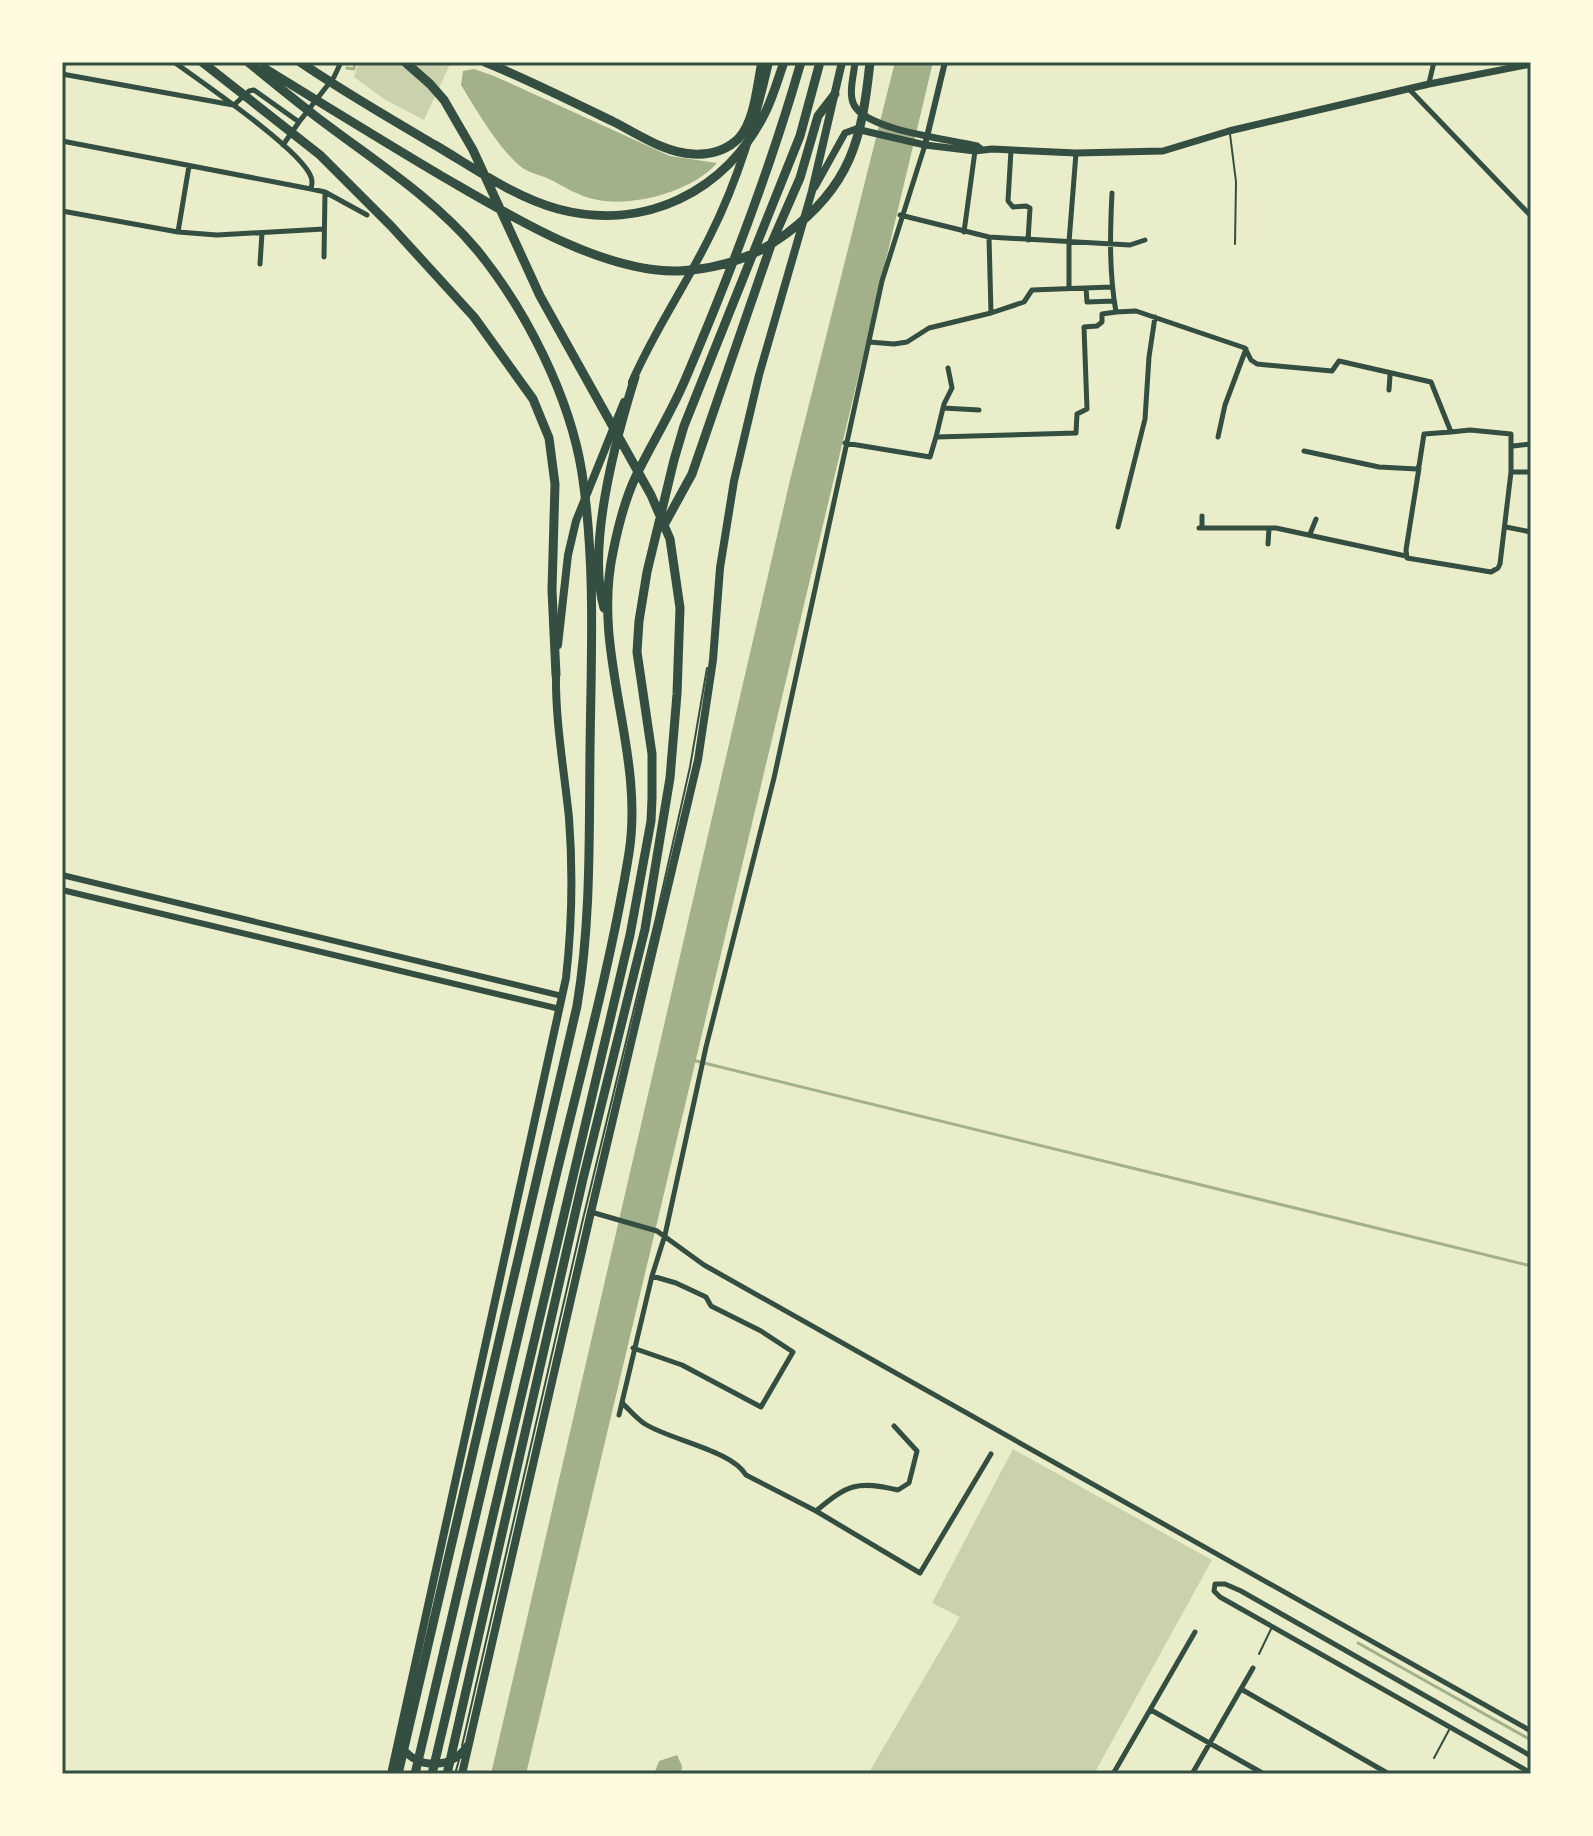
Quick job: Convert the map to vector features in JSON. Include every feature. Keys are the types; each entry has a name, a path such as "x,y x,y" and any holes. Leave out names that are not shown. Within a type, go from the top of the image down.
{"highway":[{"path":"202,62 320,155 453,293 533,399 549,438 555,484 552,590 571,871 571,929 560,1009 390,1771"},
{"path":"251,62 461,187 558,240 631,265 678,271 722,265 757,253 796,227 823,201 843,172 857,143 864,115 870,62"},
{"path":"251,62 313,114 400,178 477,251 517,308 545,359 573,433 587,512 591,586 589,891 583,971 398,1774"},
{"path":"300,62 504,186 558,209 617,216 671,203 696,191 724,171 745,147 766,112 784,62"},
{"path":"405,62 444,100 473,150 540,296 651,495 670,539 680,608 670,778 645,929 579,1195 447,1774"},
{"path":"485,62 523,77 657,144 691,154 715,152 742,135 751,113 762,62"},
{"path":"556,675 562,594 576,521 635,377 710,237 738,175 753,132 769,62"},
{"path":"415,1774 595,1010 630,848 631,772 611,664 607,618 611,561 632,487 691,368 769,166 801,62"},
{"path":"432,1774 612,1015 651,821 652,754 637,650 643,596 654,544 684,426 800,136 820,62"},
{"path":"462,1774 698,760 713,660 720,568 734,481 759,375 812,191 842,62"},
{"path":"654,544 692,474 772,242 800,178 818,116 835,94"},
{"path":"607,618 599,586 602,526 614,445 635,377"},
{"path":"399,1732 404,1750 421,1762 443,1763 460,1755 471,1737"}],"main road":[{"path":"855,62 852,103 862,115 894,128 977,146 978,150"},
{"path":"812,191 845,133 856,129 922,144 978,150 1076,153 1163,151 1229,131 1429,84 1531,64"}],"street":[{"path":"174,62 283,145 310,173 313,180 311,189"},
{"path":"283,145 334,77 341,62"},
{"path":"619,1415 633,1348 665,1235 706,1047 774,778 882,281 945,62"},
{"path":"1429,84 1434,62"},
{"path":"62,74 234,105"},
{"path":"1409,89 1531,216"},
{"path":"234,105 254,90 299,122"},
{"path":"62,141 325,192 367,215"},
{"path":"964,232 978,150"},
{"path":"1011,150 1008,201 1013,207 1030,208 1028,240"},
{"path":"1069,288 1076,153"},
{"path":"178,232 189,166"},
{"path":"324,257 325,192"},
{"path":"1112,193 1111,287 1116,312"},
{"path":"62,211 178,232 217,235 324,229"},
{"path":"900,215 989,237 1110,245 1130,245 1145,240"},
{"path":"260,264 262,233"},
{"path":"989,237 991,313"},
{"path":"869,342 907,342 938,325 1024,302 1032,290 1111,287"},
{"path":"1086,288 1087,302 1114,301"},
{"path":"936,437 1076,433 1077,414 1087,409 1084,327 1097,326 1102,322 1102,314 1136,311 1246,349 1251,360 1257,364 1332,371 1339,361 1431,382 1451,432"},
{"path":"1118,527 1145,419 1150,341 1155,317"},
{"path":"1218,437 1225,405 1246,349"},
{"path":"845,443 930,457 943,408 952,388 948,368"},
{"path":"1389,390 1390,375"},
{"path":"943,408 979,410"},
{"path":"1202,516 1200,528 1269,528 1310,534 1409,559 1491,572 1498,568 1506,527 1512,436 1470,430 1424,434 1406,556"},
{"path":"1513,446 1531,444"},
{"path":"1304,451 1379,467 1419,467"},
{"path":"1511,472 1531,472"},
{"path":"1310,534 1316,519"},
{"path":"1506,527 1531,532"},
{"path":"1268,544 1269,528"},
{"path":"62,875 562,996"},
{"path":"62,890 560,1009"},
{"path":"186,920 189,906"},
{"path":"475,988 478,976"},
{"path":"591,1212 665,1235 704,1265 1531,1731"},
{"path":"633,1348 682,1365 761,1407 793,1352 761,1331 711,1306 706,1297 652,1276"},
{"path":"622,1403 646,1425 696,1444 738,1465 746,1475 816,1511 920,1573 991,1454"},
{"path":"816,1511 843,1490 857,1484 898,1490 909,1483 917,1451 894,1426"},
{"path":"1531,1756 1231,1586 1215,1584 1214,1591 1220,1597 1531,1773"},
{"path":"1272,1626 1279,1613"},
{"path":"1113,1774 1195,1632"},
{"path":"1192,1774 1253,1668"},
{"path":"1241,1689 1389,1774"},
{"path":"1151,1710 1264,1774"},
{"path":"1452,1726 1459,1714"}],"lane":[{"path":"1229,131 1236,182 1235,244"},
{"path":"455,1774 690,767 705,676 713,660"},
{"path":"1259,1654 1272,1626"},
{"path":"1434,1758 1452,1726"}],"shaded area":[{"path":"359,62 451,62 424,120 384,99 354,77"},
{"path":"895,62 933,62 526,1774 491,1774 790,480"},
{"path":"474,69 670,156 717,163 693,182 662,195 612,202 584,196 524,169 507,153 461,85 463,71"},
{"path":"1013,1449 1212,1560 1094,1774 868,1774 960,1617 932,1603"},
{"path":"677,1755 682,1766 681,1774 654,1774 659,1761"}],"waterway":[{"path":"62,81 66,62"},
{"path":"347,68 354,69 355,62"},
{"path":"692,1060 1531,1266"},
{"path":"1358,1643 1531,1740"}]}
